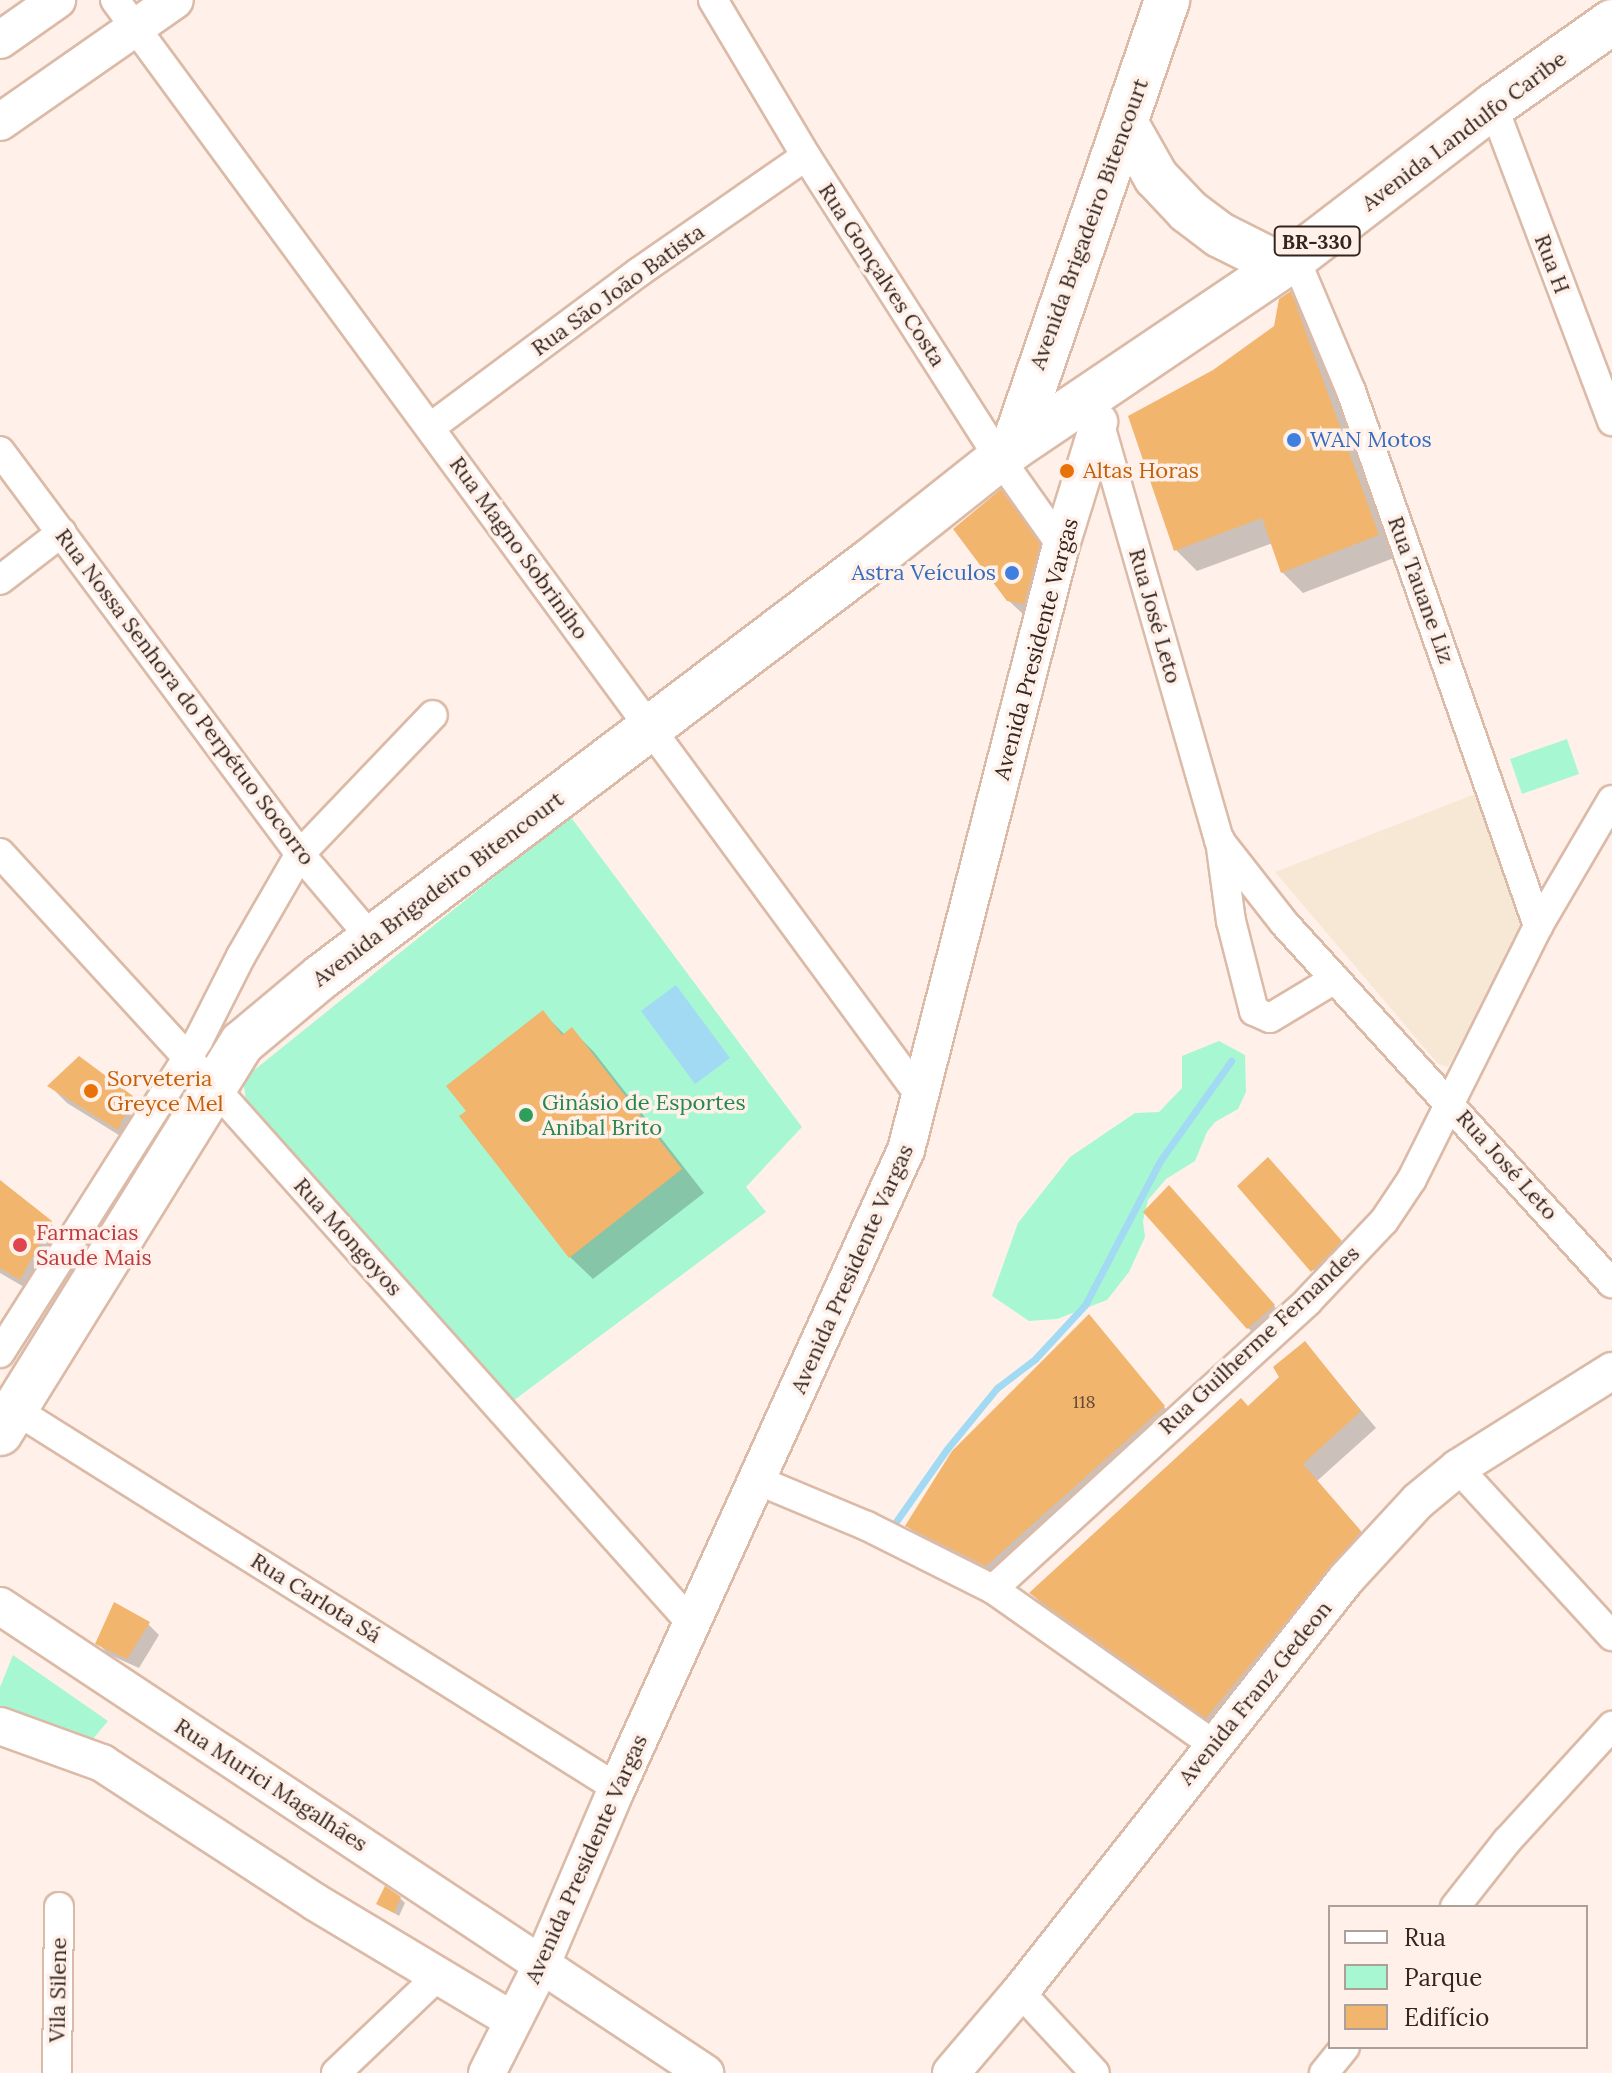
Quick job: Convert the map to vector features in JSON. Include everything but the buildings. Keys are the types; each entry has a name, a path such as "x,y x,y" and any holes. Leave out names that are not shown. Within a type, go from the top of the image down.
{"main road":[{"name":"Avenida Brigadeiro Bitencourt","path":"7,1421 200,1071 242,1043 321,977 1006,453 1126,124 1167,0"},
{"name":"Avenida Landulfo Caribe","path":"1006,453 1096,407 1493,106 1612,22"},
{"path":"1126,124 1156,177 1188,211 1220,235 1289,262"}],"street":[{"path":"0,122 126,13 175,0"},
{"name":"Rua Gonçalves Costa","path":"713,0 806,156 1006,453 1061,545"},
{"path":"0,40 50,2"},
{"name":"Rua Magno Sobriniho","path":"126,13 922,1098"},
{"name":"Rua H","path":"1493,106 1612,421"},
{"name":"Rua São João Batista","path":"431,427 639,272 806,156"},
{"name":"Rua Tauane Liz","path":"1289,262 1351,391 1538,926"},
{"name":"Avenida Presidente Vargas","path":"487,2073 541,1966 617,1788 906,1150 922,1098 1096,407"},
{"name":"Rua José Leto","path":"1096,407 1219,840 1231,921 1254,1011 1270,1018 1335,979"},
{"name":"Rua Nossa Senhora do Perpétuo Socorro","path":"2,458 62,532 300,854 373,940"},
{"path":"0,580 62,532"},
{"path":"0,1353 200,1071 300,854 433,715"},
{"name":"Rua Guilherme Fernandes","path":"993,1589 1308,1301 1384,1221 1412,1179 1538,926 1612,800"},
{"name":"Rua José Leto","path":"1219,840 1284,923 1612,1283"},
{"name":"Rua Mongoyos","path":"0,853 200,1071 692,1624"},
{"name":"Avenida Franz Gedeon","path":"951,2073 1020,1992 1346,1579 1418,1501 1458,1468 1612,1371"},
{"name":"Rua Carlota Sá","path":"7,1421 617,1788"},
{"path":"1458,1468 1612,1636"},
{"path":"757,1480 867,1526 993,1589 1213,1744"},
{"name":"Rua Murici Magalhães","path":"2,1614 705,2073"},
{"path":"0,1726 102,1763 315,1902 512,2020"},
{"path":"1457,1905 1507,1841 1612,1726"},
{"name":"Vila Silene","path":"57,2073 59,1907"},
{"path":"336,2073 438,1976"},
{"path":"1020,1992 1095,2073"}],"shaded area":[{"path":"1475,794 1528,920 1448,1067 1438,1064 1275,872"}],"green space":[{"path":"1567,739 1579,774 1522,794 1510,759"},
{"name":"Ginásio de Esportes Anibal Brito","path":"570,816 802,1127 746,1187 766,1212 513,1401 246,1101 243,1079"},
{"path":"1219,1041 1245,1055 1246,1092 1238,1109 1215,1122 1207,1132 1195,1161 1166,1179 1148,1200 1143,1221 1145,1237 1129,1272 1107,1300 1057,1319 1029,1321 992,1296 1018,1223 1070,1157 1135,1113 1159,1112 1182,1088 1182,1056"},
{"path":"13,1655 108,1721 87,1746 0,1710 0,1687"}],"water":[{"path":"676,985 730,1058 695,1084 641,1011"}],"waterway":[{"path":"895,1523 947,1449 997,1388 1035,1359 1085,1305 1160,1161 1231,1061"}],"place":[{"name":"WAN Motos","path":"1294,440"},
{"name":"Altas Horas","path":"1067,471"},
{"name":"Astra Veículos","path":"1012,573"},
{"name":"Sorveteria Greyce Mel","path":"91,1091"},
{"name":"Ginásio de Esportes Anibal Brito","path":"526,1115"},
{"name":"Farmacias Saude Mais","path":"20,1245"}]}
